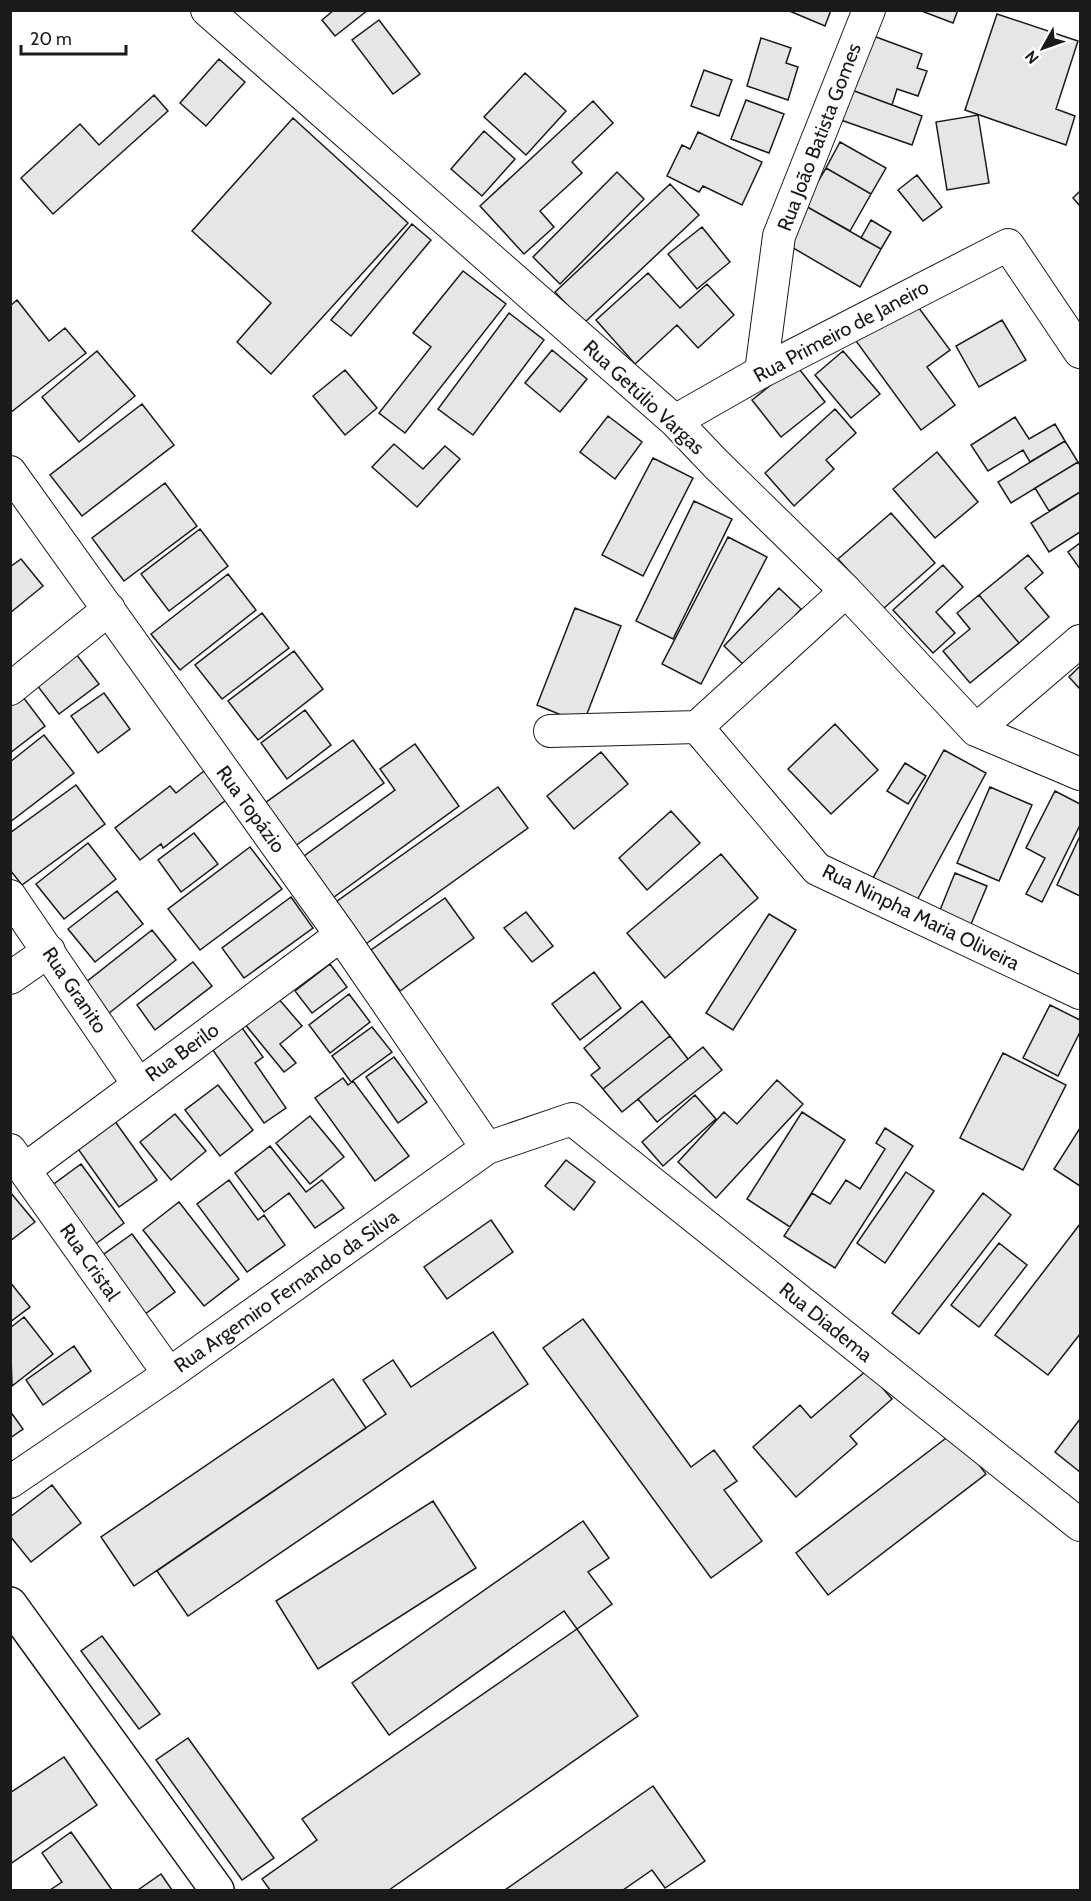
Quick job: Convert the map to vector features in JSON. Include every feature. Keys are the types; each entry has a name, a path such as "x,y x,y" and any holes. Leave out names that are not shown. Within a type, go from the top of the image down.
{"street":[{"name":"Rua Getúlio Vargas","path":"207,10 675,421 846,591 976,730 1080,774"},
{"name":"Rua João Batista Gomes","path":"761,372 779,236 869,10"},
{"name":"Rua Primeiro de Janeiro","path":"675,421 761,372 1008,244 1079,347"},
{"name":"Rua Topázio","path":"10,472 341,935 487,1148"},
{"path":"550,731 698,727 846,591"},
{"path":"10,689 109,609"},
{"path":"976,730 1080,640"},
{"name":"Rua Ninpha Maria Oliveira","path":"698,727 817,869 1080,993"},
{"name":"Rua Granito","path":"10,896 138,1084"},
{"name":"Rua Berilo","path":"17,1160 138,1084 341,935"},
{"path":"10,978 49,951"},
{"name":"Rua Argemiro Fernando da Silva","path":"10,1482 170,1374 487,1148 572,1119"},
{"name":"Rua Diadema","path":"572,1119 1080,1525"},
{"name":"Rua Cristal","path":"17,1160 170,1374"},
{"path":"10,1604 217,1890"}],"building":[{"path":"334,10 368,10 335,36 322,20"},
{"path":"787,10 831,10 825,26"},
{"path":"919,10 958,10 953,23"},
{"path":"997,14 1078,41 1056,109 1075,116 1066,145 965,110"},
{"path":"379,20 420,74 393,94 352,40"},
{"path":"868,34 922,54 917,68 927,71 918,96 897,89 892,105 849,89"},
{"path":"761,38 791,48 786,63 798,67 788,100 747,86"},
{"path":"219,59 245,82 206,126 180,103"},
{"path":"704,70 732,80 719,116 691,106"},
{"path":"525,73 566,111 526,155 484,117"},
{"path":"849,89 922,116 912,145 838,119"},
{"path":"154,95 168,111 53,214 21,178 80,124 99,145"},
{"path":"746,100 784,114 769,153 731,139"},
{"path":"593,101 613,123 572,162 582,173 540,211 554,227 524,254 480,206"},
{"path":"978,115 989,183 947,190 936,122"},
{"path":"293,118 408,223 271,374 237,342 271,303 192,231"},
{"path":"484,131 515,159 482,196 451,169"},
{"path":"698,132 762,162 742,205 703,186 699,192 667,176 682,145 690,149"},
{"path":"840,142 886,168 871,194 826,168"},
{"path":"826,168 871,194 850,231 804,205"},
{"path":"617,172 644,199 560,284 533,257"},
{"path":"917,175 942,207 923,221 898,190"},
{"path":"670,184 699,215 584,323 555,292"},
{"path":"1080,191 1080,206 1073,198"},
{"path":"804,205 881,249 860,287 783,242"},
{"path":"871,220 891,232 881,249 861,238"},
{"path":"412,224 431,240 351,336 331,320"},
{"path":"702,227 730,262 697,289 668,254"},
{"path":"463,271 506,304 405,433 379,413 431,347 413,333"},
{"path":"648,273 680,308 707,284 734,315 698,348 677,325 635,364 596,320"},
{"path":"17,300 49,341 65,328 86,353 10,413 10,306"},
{"path":"913,300 950,350 927,367 955,405 921,430 856,341"},
{"path":"509,313 544,340 473,435 438,409"},
{"path":"1002,320 1026,360 979,387 956,346"},
{"path":"552,350 587,379 560,412 525,383"},
{"path":"97,351 135,396 79,442 42,397"},
{"path":"843,351 880,394 851,418 815,375"},
{"path":"796,365 825,402 781,437 752,400"},
{"path":"345,370 377,408 345,435 313,396"},
{"path":"142,404 174,445 82,516 50,475"},
{"path":"835,409 856,433 826,460 834,469 794,506 765,473"},
{"path":"608,416 642,442 615,479 580,452"},
{"path":"1015,417 1029,439 1055,424 1065,441 1030,462 1023,450 988,471 971,445"},
{"path":"1065,441 1078,462 1011,503 998,482"},
{"path":"394,444 423,469 445,446 460,459 417,507 372,467"},
{"path":"937,452 978,502 935,538 893,489"},
{"path":"653,458 693,478 643,576 602,555"},
{"path":"1078,462 1080,492 1049,511 1035,488"},
{"path":"165,483 197,526 124,581 92,538"},
{"path":"1080,492 1080,532 1049,552 1031,523"},
{"path":"694,501 732,519 673,639 636,621"},
{"path":"891,513 935,563 883,609 838,559"},
{"path":"200,529 228,566 169,611 141,574"},
{"path":"728,537 767,557 701,684 662,664"},
{"path":"1080,543 1080,569 1068,552"},
{"path":"1028,555 1043,573 1025,588 1049,617 1019,643 979,595"},
{"path":"21,559 43,586 10,613 10,567"},
{"path":"943,565 963,587 936,612 955,633 933,653 893,610"},
{"path":"228,574 256,610 180,670 151,634"},
{"path":"779,588 801,609 747,668 724,646"},
{"path":"979,595 1019,643 970,683 943,651 970,629 957,613"},
{"path":"575,608 621,626 583,724 537,705"},
{"path":"262,613 289,648 222,699 195,665"},
{"path":"73,650 99,684 59,714 33,680"},
{"path":"294,651 323,689 258,740 228,701"},
{"path":"1080,666 1080,689 1069,677"},
{"path":"104,693 130,729 98,753 71,716"},
{"path":"23,697 45,726 10,753 10,706"},
{"path":"305,710 331,745 287,779 261,743"},
{"path":"835,724 878,770 831,814 788,769"},
{"path":"44,735 74,773 10,822 10,762"},
{"path":"353,740 384,783 295,846 265,803"},
{"path":"415,744 459,806 330,900 300,859 395,790 380,769"},
{"path":"944,750 986,773 916,902 873,878"},
{"path":"601,752 628,784 574,829 547,796"},
{"path":"905,763 926,776 908,804 887,791"},
{"path":"204,771 226,800 163,848 161,844 140,860 115,828 170,786 176,793"},
{"path":"76,785 105,824 22,885 10,870 10,833"},
{"path":"498,787 528,828 363,946 333,904"},
{"path":"990,787 1032,805 999,881 957,863"},
{"path":"1055,791 1080,804 1080,825 1042,902 1026,894 1045,858 1026,848"},
{"path":"671,811 700,843 647,890 619,858"},
{"path":"194,833 218,864 181,892 158,860"},
{"path":"1080,836 1080,896 1057,885"},
{"path":"88,843 116,879 64,919 36,884"},
{"path":"250,847 282,889 200,950 168,909"},
{"path":"721,854 758,898 665,978 627,933"},
{"path":"955,873 987,886 969,929 938,915"},
{"path":"117,891 143,924 95,962 68,929"},
{"path":"291,897 313,928 244,978 222,948"},
{"path":"445,898 474,938 400,991 371,950"},
{"path":"526,912 553,946 532,962 504,928"},
{"path":"769,914 796,930 733,1030 706,1013"},
{"path":"152,930 176,960 108,1014 85,983"},
{"path":"193,962 212,986 155,1030 137,1005"},
{"path":"330,964 347,987 312,1013 295,991"},
{"path":"594,972 621,1008 580,1040 552,1004"},
{"path":"349,994 370,1022 330,1053 309,1025"},
{"path":"277,997 302,1026 280,1044 296,1063 284,1072 244,1023"},
{"path":"642,1001 670,1036 603,1089 591,1075 600,1068 584,1048"},
{"path":"1050,1005 1080,1020 1080,1032 1058,1076 1023,1058"},
{"path":"240,1025 263,1057 255,1063 286,1108 264,1123 210,1046"},
{"path":"372,1027 392,1052 351,1082 332,1056"},
{"path":"670,1036 688,1059 622,1112 603,1089"},
{"path":"703,1047 722,1070 657,1122 638,1099"},
{"path":"1003,1053 1066,1085 1023,1170 960,1138"},
{"path":"394,1057 427,1102 398,1123 366,1077"},
{"path":"343,1078 348,1085 353,1081 409,1156 375,1181 315,1098"},
{"path":"777,1080 803,1104 716,1198 678,1162 724,1112 737,1124"},
{"path":"218,1085 253,1130 220,1156 185,1110"},
{"path":"695,1095 716,1119 663,1166 642,1142"},
{"path":"802,1112 845,1140 790,1227 747,1199"},
{"path":"175,1114 206,1151 171,1180 140,1142"},
{"path":"310,1116 344,1157 310,1184 276,1143"},
{"path":"114,1120 157,1180 119,1207 76,1146"},
{"path":"885,1128 913,1146 835,1268 784,1236 812,1193 830,1204 846,1180 860,1189 885,1149 876,1143"},
{"path":"1080,1128 1080,1186 1054,1169"},
{"path":"270,1146 306,1192 322,1180 344,1208 315,1228 289,1193 264,1212 235,1173"},
{"path":"566,1160 595,1182 574,1210 545,1186"},
{"path":"81,1164 124,1223 90,1248 47,1189"},
{"path":"906,1172 934,1191 885,1263 857,1243"},
{"path":"229,1180 258,1220 264,1215 285,1245 247,1272 197,1204"},
{"path":"10,1192 35,1222 10,1241"},
{"path":"983,1193 1011,1215 919,1334 892,1313"},
{"path":"179,1202 239,1279 204,1306 143,1230"},
{"path":"491,1220 513,1252 447,1299 424,1267"},
{"path":"1080,1224 1080,1334 1048,1375 995,1335"},
{"path":"132,1234 175,1292 141,1317 97,1259"},
{"path":"999,1243 1027,1265 979,1327 951,1305"},
{"path":"10,1282 30,1307 10,1322"},
{"path":"24,1317 53,1354 12,1386 10,1328"},
{"path":"583,1319 691,1467 714,1450 737,1481 724,1490 762,1541 711,1578 543,1348"},
{"path":"493,1332 528,1384 188,1616 157,1571 386,1414 363,1380 393,1360 411,1387"},
{"path":"74,1346 91,1371 43,1405 26,1380"},
{"path":"867,1370 892,1399 850,1436 857,1444 796,1497 753,1447 800,1405 811,1418"},
{"path":"333,1379 366,1428 134,1586 101,1537"},
{"path":"10,1411 23,1429 10,1438"},
{"path":"1080,1419 1080,1472 1055,1452"},
{"path":"954,1432 986,1474 828,1595 796,1553"},
{"path":"52,1485 81,1523 31,1562 10,1536 10,1517"},
{"path":"433,1501 476,1568 318,1669 276,1601"},
{"path":"583,1521 609,1558 588,1572 612,1604 577,1629 564,1611 389,1735 352,1683"},
{"path":"577,1629 638,1716 389,1890 270,1890 262,1879 317,1840 302,1819"},
{"path":"102,1636 160,1714 139,1729 81,1651"},
{"path":"188,1738 274,1858 242,1880 156,1760"},
{"path":"64,1757 97,1805 10,1864 10,1793"},
{"path":"653,1786 705,1861 665,1888 652,1870 623,1890 505,1890"},
{"path":"71,1832 112,1890 50,1890 62,1882 42,1853"},
{"path":"161,1874 172,1890 138,1890"}]}
